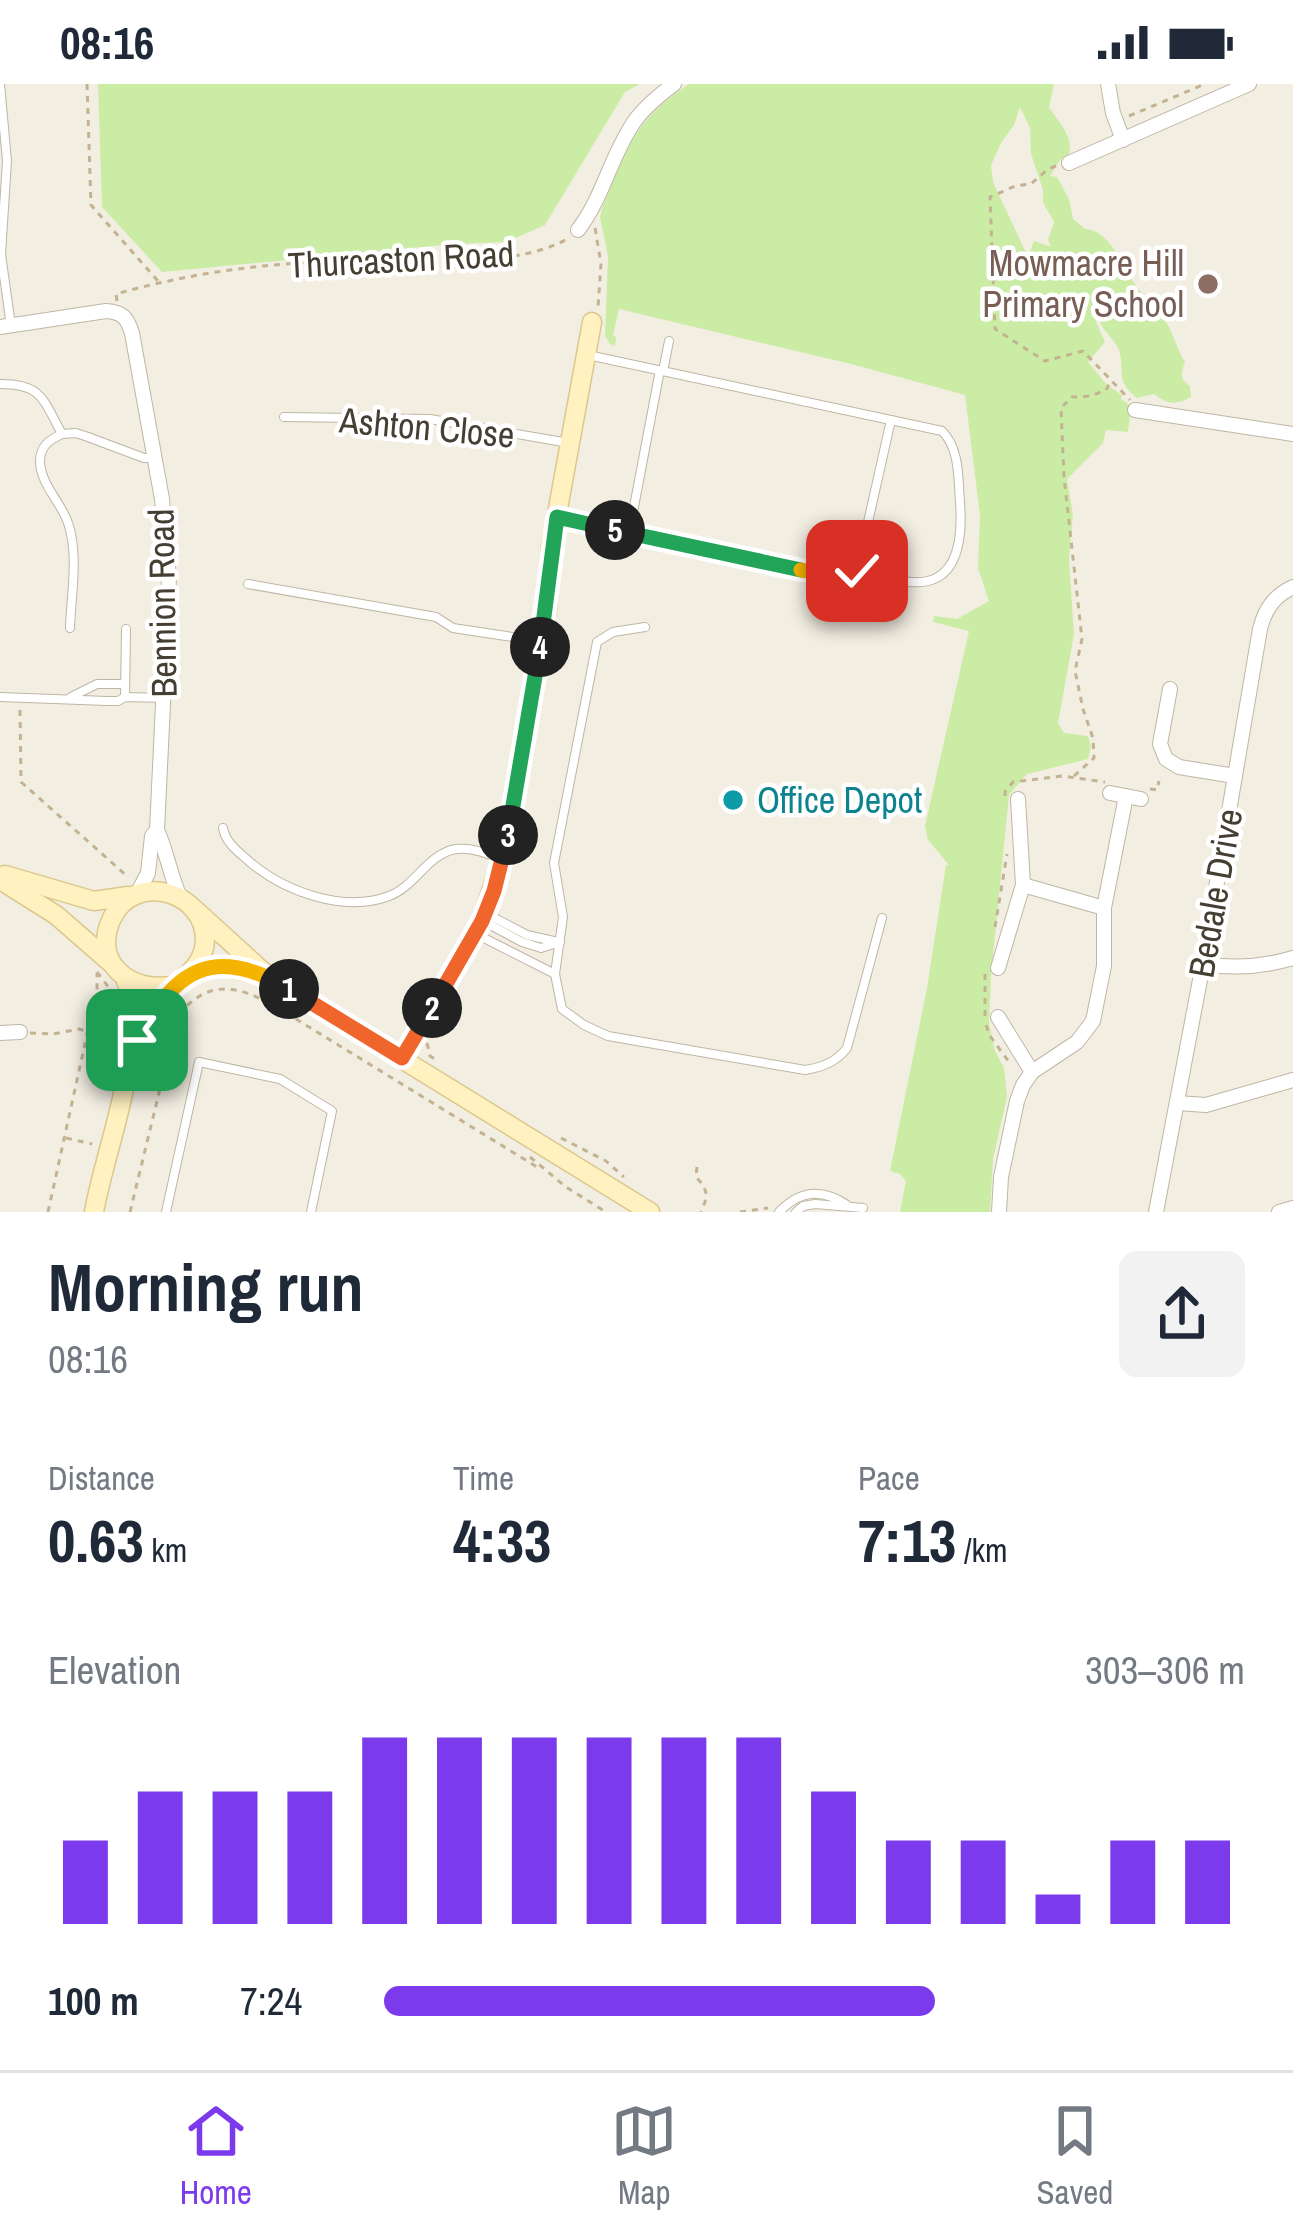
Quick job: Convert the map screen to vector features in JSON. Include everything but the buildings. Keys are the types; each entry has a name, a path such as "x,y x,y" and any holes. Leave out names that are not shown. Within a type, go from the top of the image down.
{"street":[{"path":"578,230 633,122 674,84"},
{"path":"1108,84 1124,140"},
{"path":"1069,163 1246,85"},
{"name":"Bennion Road","path":"6,327 87,312 118,312 128,319 156,458 169,578 157,830 169,873 187,903"},
{"path":"402,1058 480,922 502,859 592,322"},
{"path":"1135,410 1293,434"},
{"name":"Bedale Drive","path":"1156,1212 1263,616 1276,598 1293,587"},
{"path":"1170,689 1160,744 1166,759 1179,767 1235,776"},
{"path":"999,1212 1001,1177 1017,1101 1032,1072 1077,1042 1093,1021 1104,966 1104,908 1126,796"},
{"path":"998,968 1023,885 1018,799"},
{"name":"Bennion Road","path":"133,888 148,873 152,836 157,830"},
{"path":"175,985 140,986 56,915 0,876 8,874 94,901 133,888 167,892 187,903 268,977 645,1210"},
{"path":"1023,885 1104,908"},
{"path":"94,1211 131,1055 133,1001 106,940 110,922 133,888"},
{"path":"131,1055 152,1013 202,956 202,923 187,903"},
{"path":"1203,964 1228,968 1293,958"},
{"path":"193,971 228,968 268,977"},
{"path":"998,1017 1032,1072"},
{"path":"0,1033 20,1033"},
{"path":"1177,1103 1206,1105 1293,1080"},
{"path":"1279,1212 1293,1208"}],"lane":[{"path":"1,84 7,161 1,254 6,327"},
{"path":"629,533 669,341"},
{"path":"557,517 817,573 857,571 912,582 928,581 952,565 962,523 956,458 942,431 586,355"},
{"path":"0,384 30,387 39,394 62,434"},
{"name":"Ashton Close","path":"284,417 430,419 569,443"},
{"path":"857,571 891,420"},
{"path":"70,628 72,553 68,524 46,481 40,457 46,444 62,434 76,433 156,458"},
{"path":"248,584 436,617 453,628 541,641"},
{"path":"645,627 613,632 597,642 554,863 563,917 555,974 562,1009 608,1036 767,1065 818,1068 839,1058 847,1048 882,918"},
{"path":"125,697 126,629"},
{"path":"70,698 98,684 125,684"},
{"path":"0,697 165,698"},
{"path":"223,828 227,841 261,871 304,892 338,901 388,896 454,849 502,859"},
{"path":"480,922 560,942"},
{"path":"480,922 555,974"},
{"path":"166,1212 199,1062 280,1079 332,1112 311,1212"},
{"path":"778,1212 802,1194 829,1195 863,1208"},
{"path":"796,1212 815,1204 847,1205"}],"path":[{"path":"87,84 92,205 160,282"},
{"path":"1116,121 1204,84"},
{"path":"1069,163 1048,169 1023,188 1015,186 990,197 995,329 1045,361 1083,351 1134,403 1135,410"},
{"path":"589,215 601,264 598,314 592,322"},
{"name":"Thurcaston Road","path":"116,294 210,272 265,266 500,258 539,251 578,230"},
{"path":"1073,778 1094,758 1093,738 1078,692 1082,639 1060,408 1072,397 1106,390 1111,381"},
{"path":"20,697 21,782 133,888"},
{"path":"48,1212 97,972 118,1005"},
{"path":"169,1015 178,1015"},
{"path":"166,1027 171,1038"},
{"path":"20,1033 88,1032"},
{"path":"426,1041 430,1056 440,1064"},
{"path":"448,1114 453,1106"},
{"path":"502,1136 606,1212"},
{"path":"557,1136 606,1161"},
{"path":"64,1138 109,1148"},
{"path":"698,1167 696,1177 708,1192 701,1212"},
{"path":"740,1212 769,1207 778,1212"}],"green space":[{"path":"98,84 640,84 625,92 545,225 506,242 162,272 102,207"},
{"path":"689,84 1054,84 1049,107 1070,147 1050,176 1057,177 1069,199 1073,219 1103,236 1155,306 1185,362 1182,376 1191,397 1172,403 1154,394 1137,398 1122,377 1119,350 1099,317 1093,315 1105,342 1088,362 1131,406 1128,432 1106,430 1103,443 1067,479 1073,514 1069,560 1074,634 1058,723 1064,733 1088,736 1088,759 1027,774 1009,795 989,1024 1004,1068 1007,1097 993,1159 990,1212 900,1212 906,1181 890,1171 949,865 928,840 925,826 969,631 933,622 934,616 957,619 989,601 978,568 980,515 965,395 619,309 615,346 610,344 605,336 608,256 602,208 634,138","holes":["1020,107 1030,128 1043,202 1054,222 1048,240 1051,247 1034,241 1028,257 993,182 991,165"]}],"place":[{"name":"Mowmacre Hill Primary School","path":"1208,284"},
{"name":"Office Depot","path":"733,800"}],"route":[{"path":"137,1040 160,1000 175,985 193,971 228,968 268,977 402,1058 482,921 494,891 509,831 547,609 557,517 817,573 857,571"}]}
